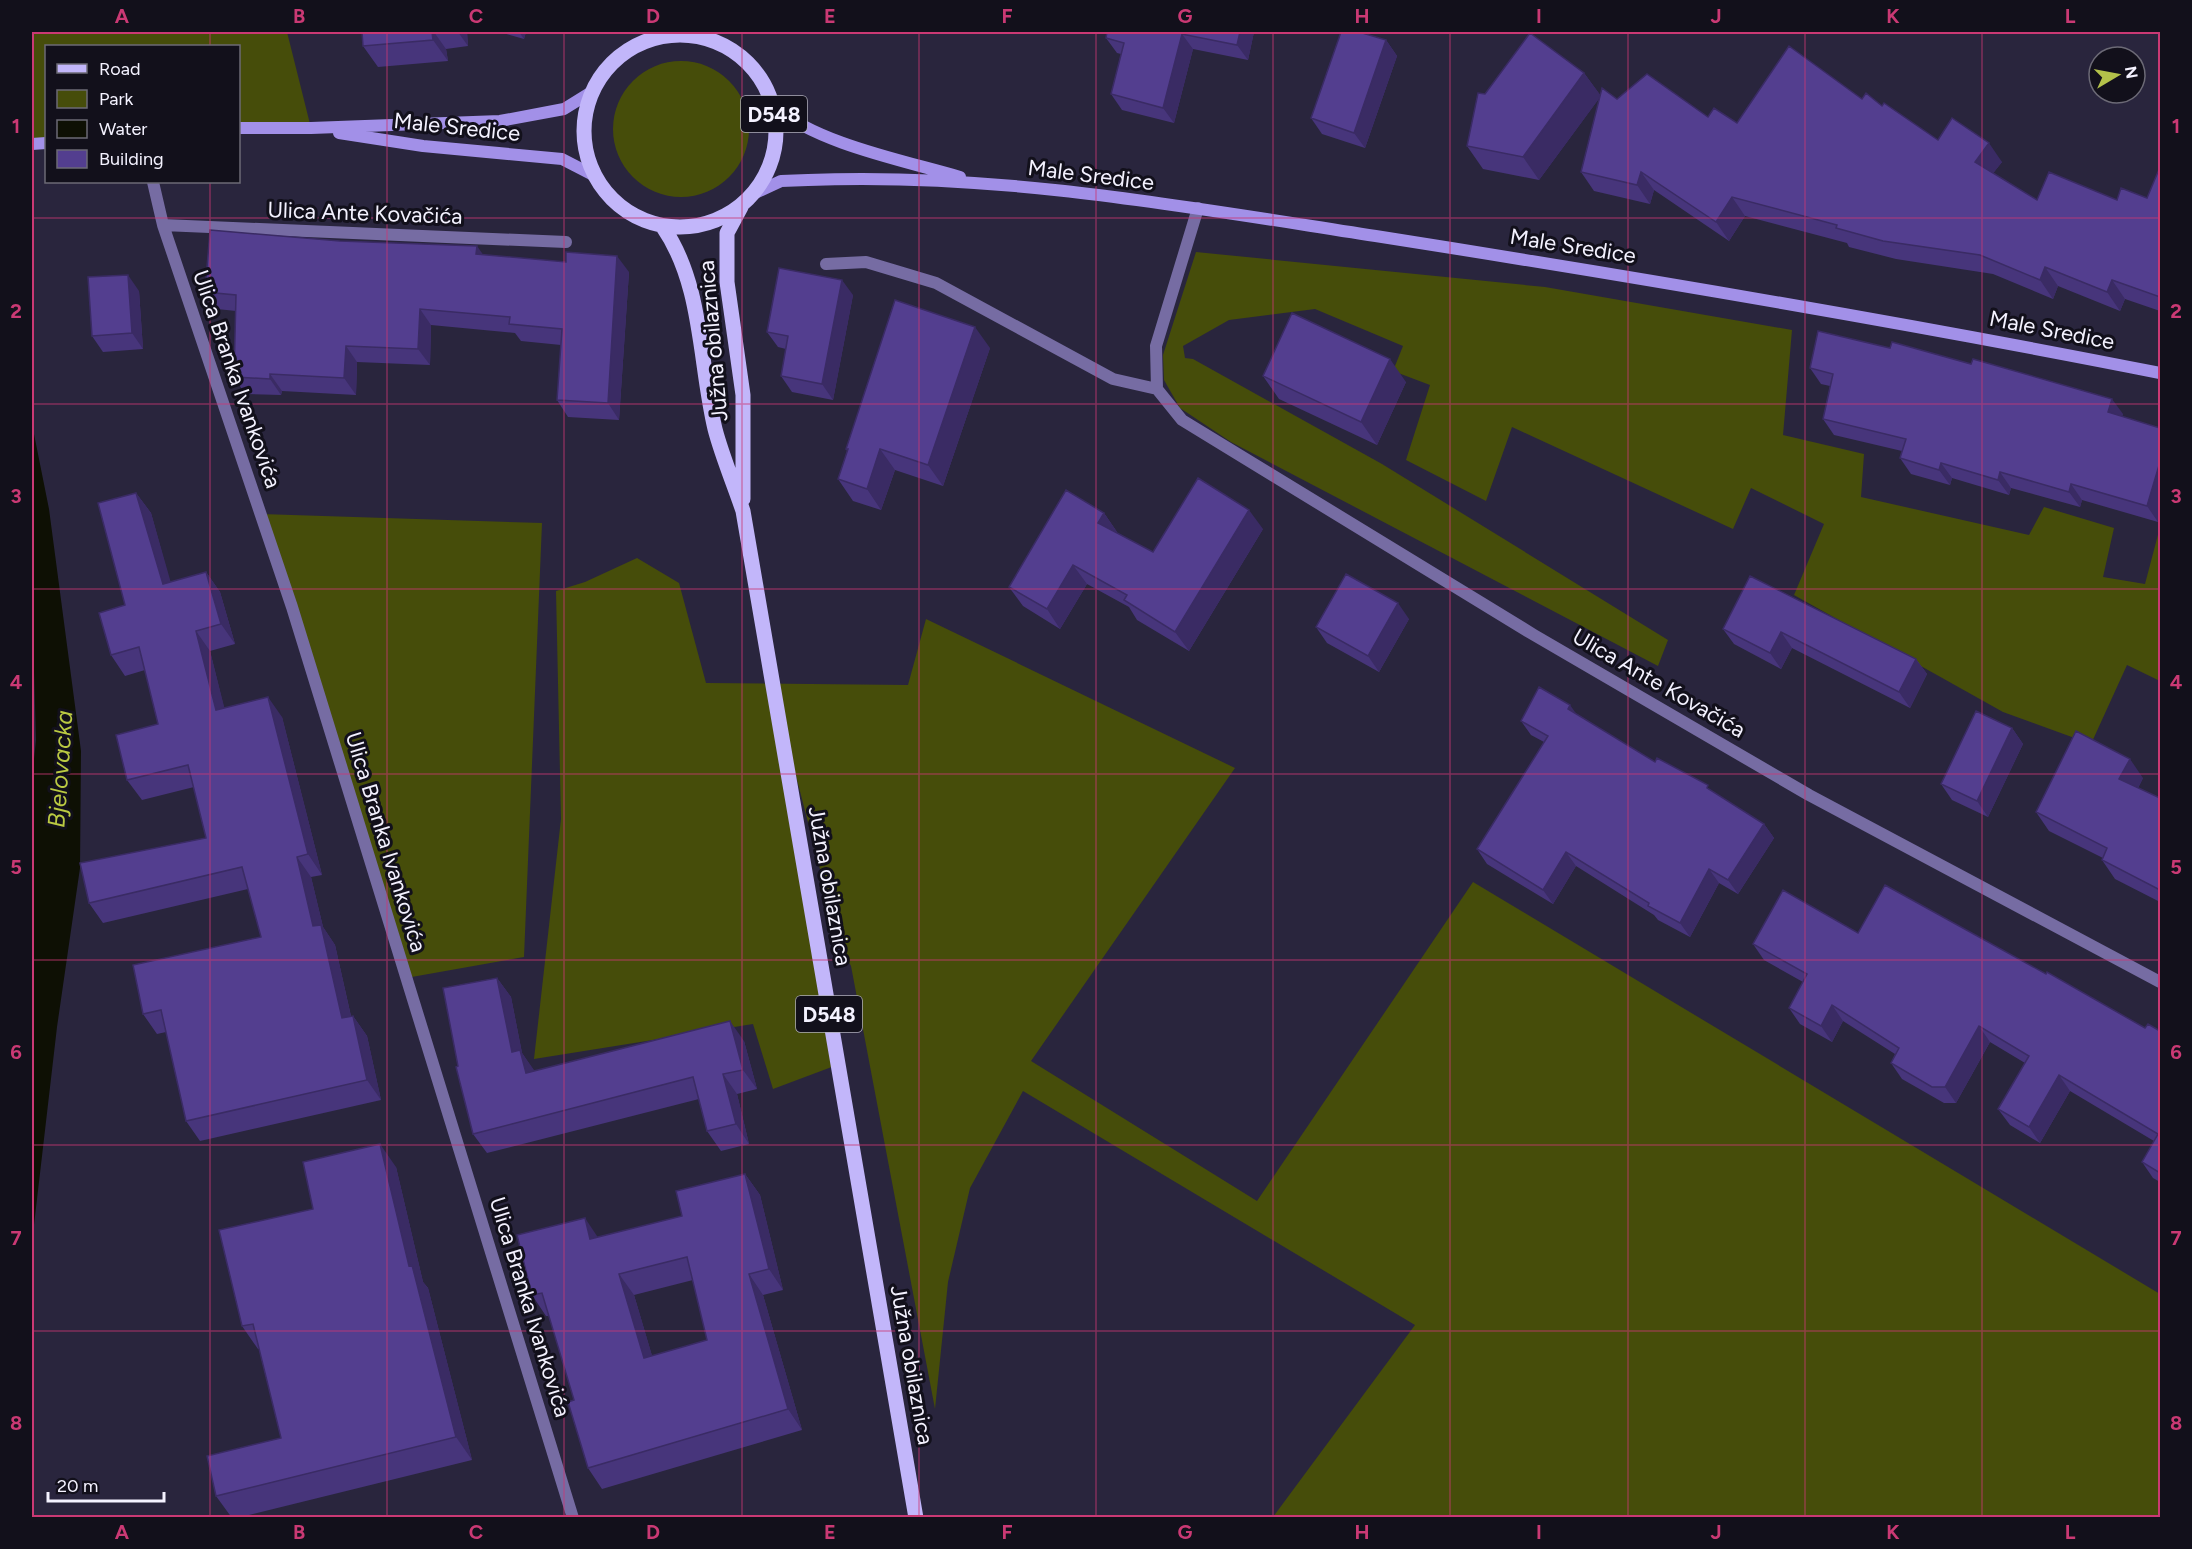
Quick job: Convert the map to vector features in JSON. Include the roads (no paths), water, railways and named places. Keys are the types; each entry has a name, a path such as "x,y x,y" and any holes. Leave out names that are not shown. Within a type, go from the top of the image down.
{"main road":[{"name":"D548","path":"626,51 661,38 704,35 736,53 759,76 773,106 776,136 770,166 755,193 741,206 717,221 691,227 663,226 636,217 612,200 595,177 586,148 584,120 592,91 607,69 626,51 635,32"},
{"name":"Južna obilaznica","path":"741,206 727,233 727,282 743,394 743,511"},
{"name":"Južna obilaznica","path":"663,226 676,245 690,286 716,429 743,511 916,1518"}],"street":[{"name":"Male Sredice","path":"240,128 311,128 527,118 564,110 592,91"},
{"name":"Male Sredice","path":"773,106 792,122 838,140 975,182"},
{"name":"Male Sredice","path":"311,128 423,146 562,159 595,177"},
{"name":"Male Sredice","path":"755,193 781,181 975,182 1198,208 1568,266 1992,340 2160,373"},
{"name":"Ulica Branka Ivankovića","path":"153,183 163,225 296,618 573,1518"},
{"path":"826,264 866,262 936,283 1113,379 1157,389 1156,346 1198,208"},
{"name":"Ulica Ante Kovačića","path":"163,225 566,242"},
{"name":"Ulica Ante Kovačića","path":"1157,389 1182,420 1534,635 1809,795 2160,982"}],"water":[{"name":"Bjelovacka","path":"32,424 49,509 81,751 80,868 57,1027 32,1242 32,778 36,740 32,602"}]}
